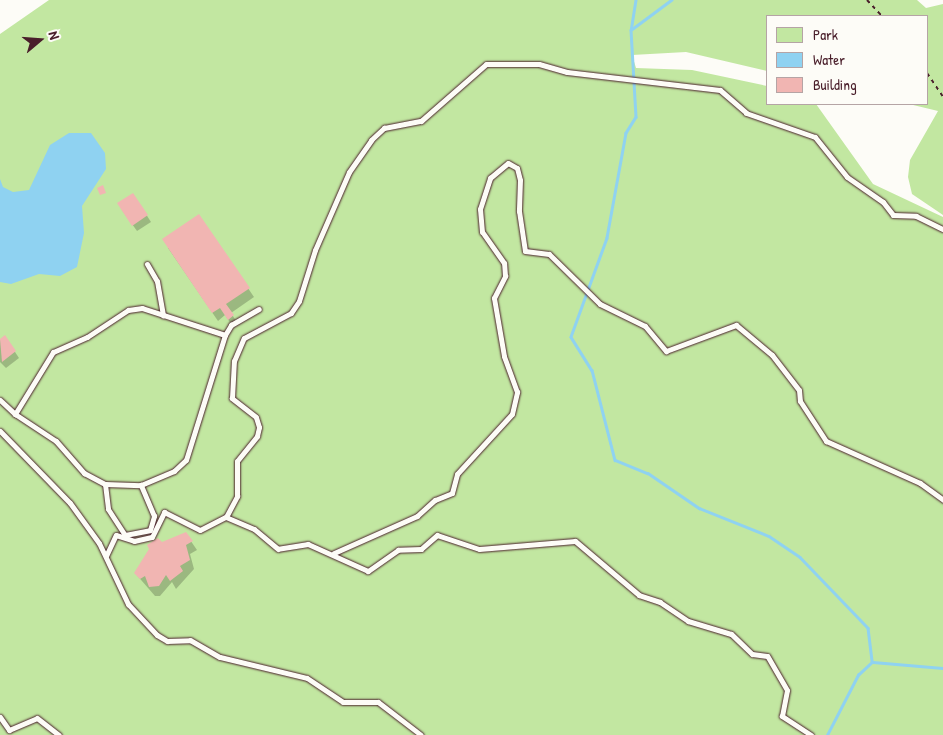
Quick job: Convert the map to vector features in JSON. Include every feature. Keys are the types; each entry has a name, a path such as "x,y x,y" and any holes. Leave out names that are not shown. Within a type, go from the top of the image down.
{"lane":[{"path":"106,556 116,535 134,541 152,537 164,512 200,530 226,517 237,496 237,461 257,436 259,427 256,417 232,398 230,385 238,347 244,338 291,313 300,301 315,250 349,172 372,140 384,128 422,121 486,64 539,64 567,72 720,90 746,113 815,136 847,176 883,202 893,215 916,216 943,230"},
{"path":"324,552 350,549 362,538 417,516 435,500 452,493 457,474 512,414 517,392 504,356 494,298 505,276 504,263 482,232 480,209 490,178 508,164 517,168 520,180 519,210 526,251 549,254 600,304 645,326 666,351 736,324 772,355 799,390 800,401 821,427 826,441 920,483 943,500"},
{"path":"148,264 157,281 163,315"},
{"path":"15,414 53,352 87,337 128,310 142,308 225,336"},
{"path":"0,400 15,414 56,441 84,474 106,484 141,485 174,471 186,460 225,336 231,326 259,309"},
{"path":"0,431 55,484 106,556 128,604 168,641 190,640 220,657 307,678 343,702 378,702 392,708 421,735"},
{"path":"106,484 108,509 125,535 150,530 154,516 141,485"},
{"path":"226,517 254,529 278,549 308,544 368,571 398,550 421,549 437,535 479,549 575,541 638,595 660,602 688,621 731,634 752,654 767,656 787,690 782,716 811,735"},
{"path":"0,717 9,730 37,718 59,735"}],"path":[{"path":"868,0 881,15"},
{"path":"928,74 943,97"}],"green space":[{"path":"49,0 917,0 926,8 943,4 943,215 912,194 908,177 910,160 938,111 913,105 928,105 928,15 766,15 766,71 686,52 632,55 636,68 692,70 766,86 766,105 817,105 873,184 943,217 943,735 0,735 0,34"}],"water":[{"path":"69,133 91,133 105,153 106,169 82,206 84,233 77,267 60,276 39,274 11,284 0,282 0,179 3,187 13,192 29,190 50,145"}],"building":[{"path":"103,185 106,193 100,195 97,188"},
{"path":"133,193 148,215 132,226 117,203"},
{"path":"199,214 250,288 226,304 234,315 228,320 220,308 212,313 162,239"},
{"path":"5,335 16,351 2,362 0,339"},
{"path":"186,532 193,541 186,545 190,560 180,566 183,571 170,581 166,575 159,586 149,587 145,576 140,579 134,573 149,549 147,545 158,538 162,542"}],"waterway":[{"path":"636,0 631,30 636,117 626,133 607,238 571,337 592,370 615,460 648,473 699,508 769,536 800,557 868,628 872,662"},
{"path":"632,29 671,0"},
{"path":"827,735 858,675 872,662"},
{"path":"873,662 943,668"}]}
